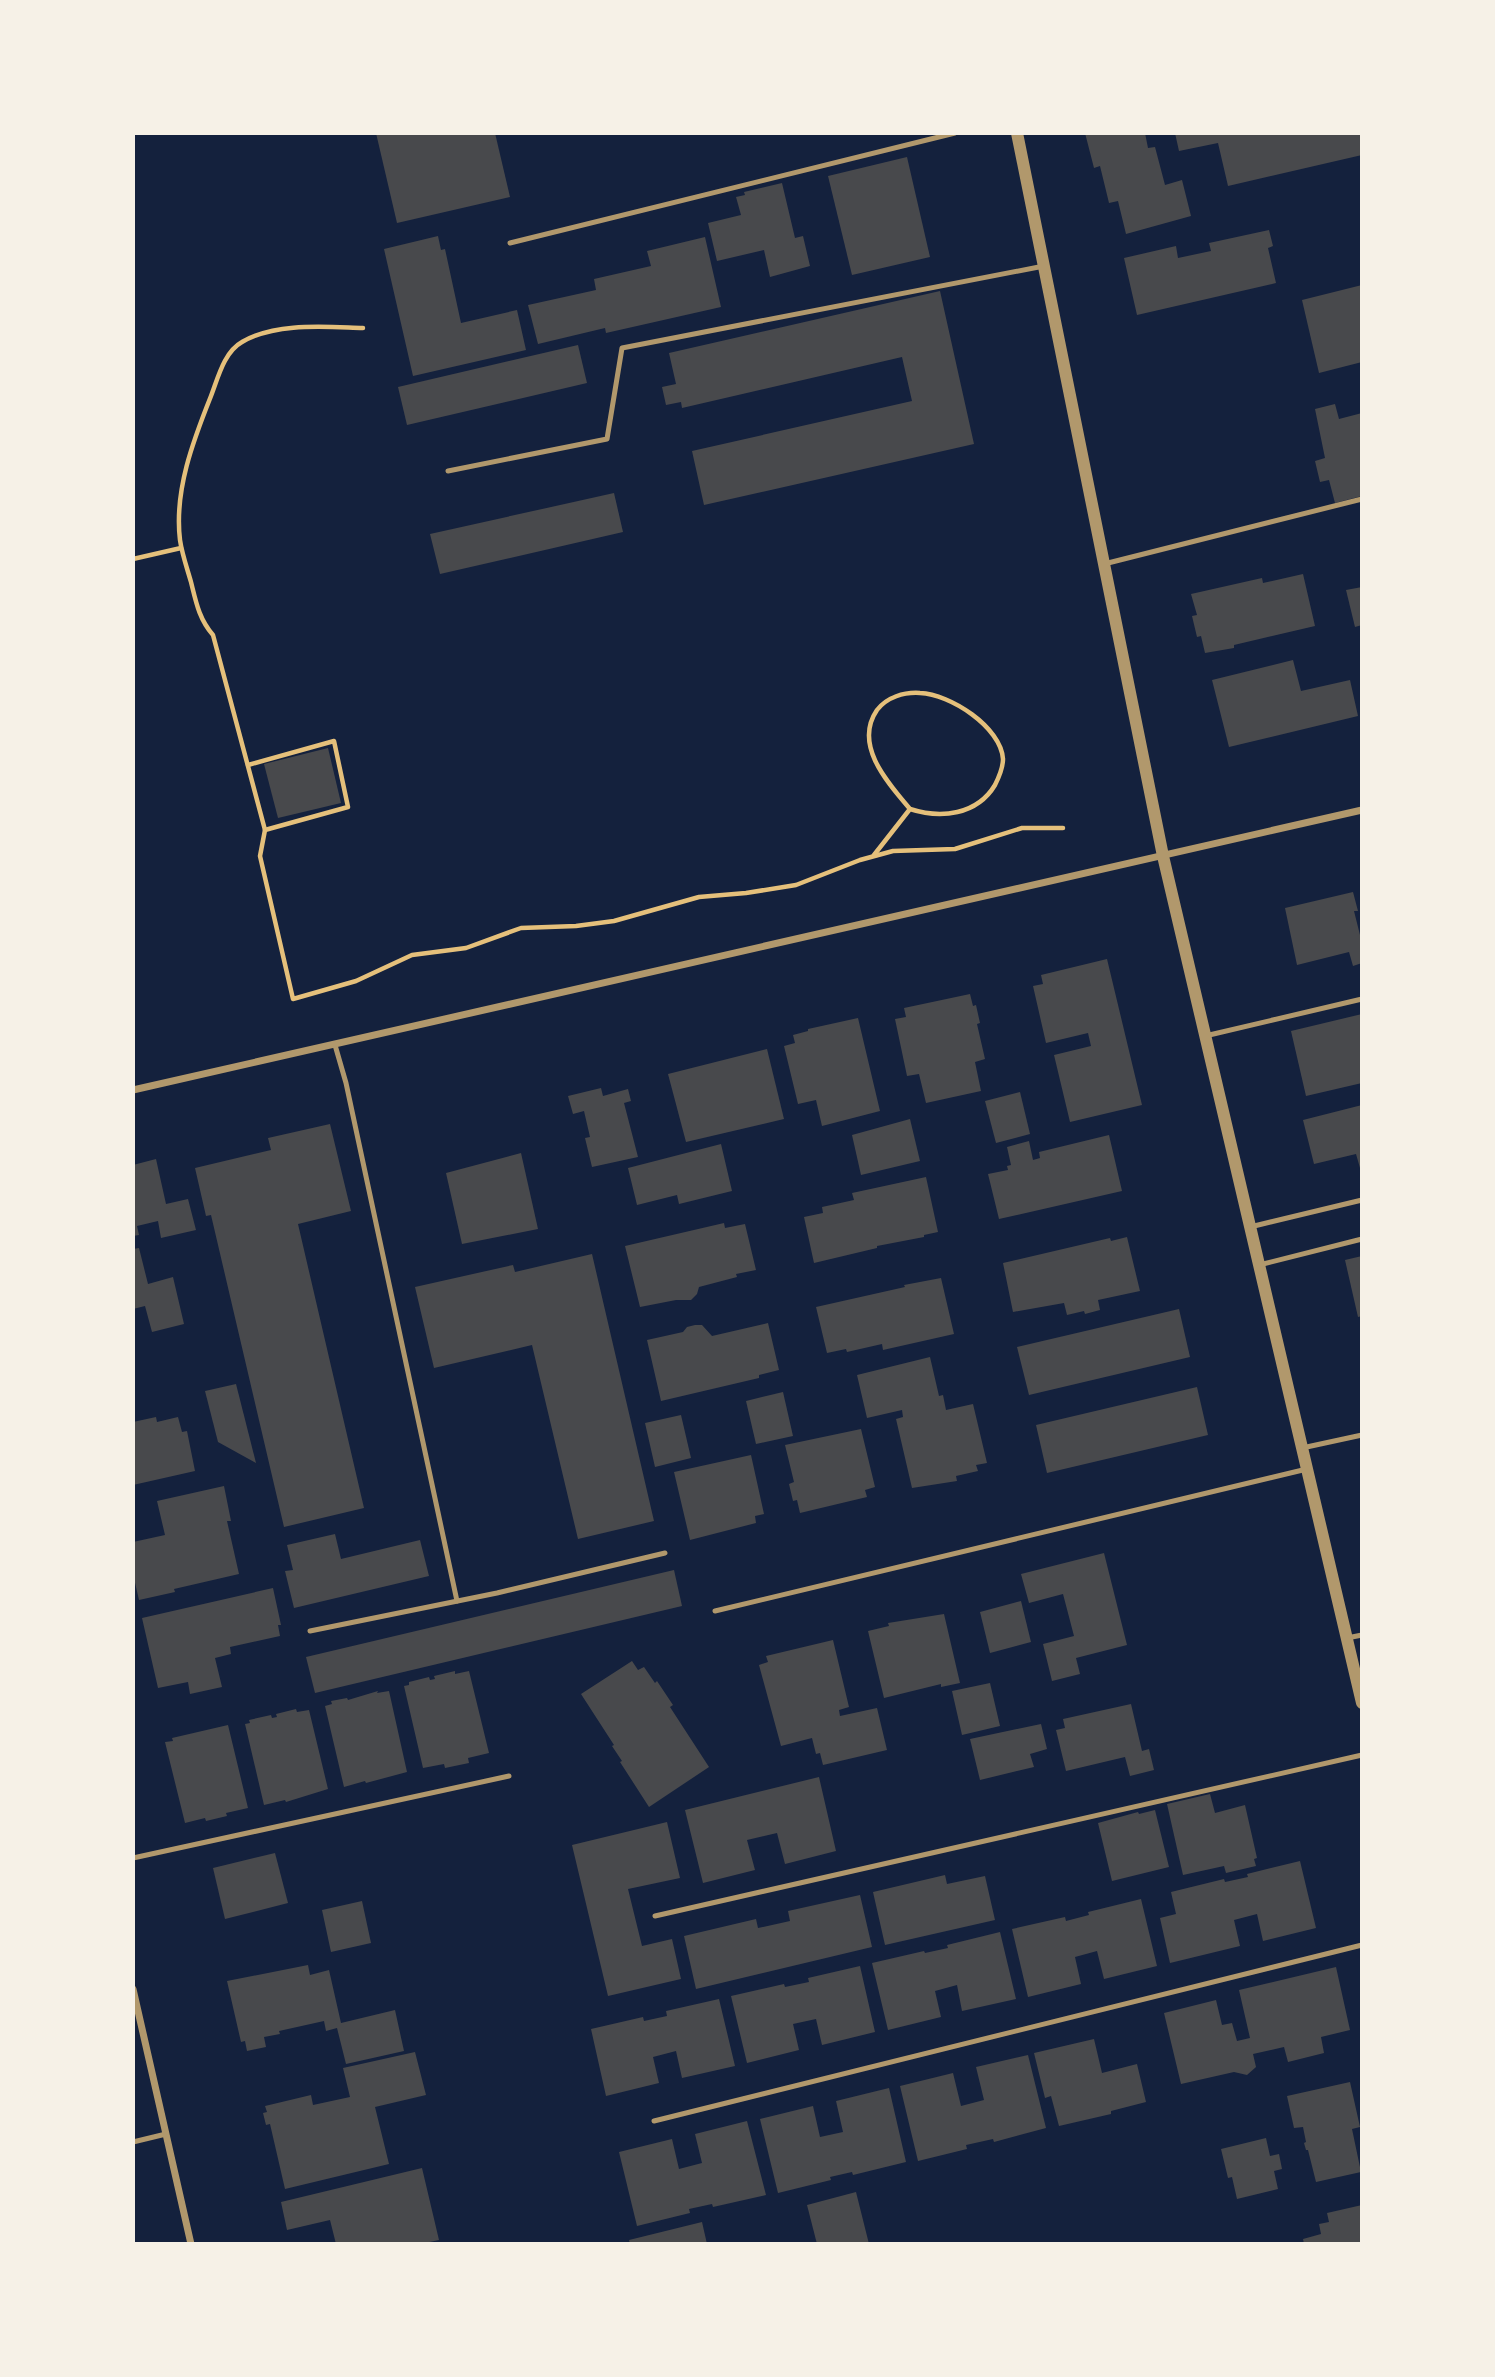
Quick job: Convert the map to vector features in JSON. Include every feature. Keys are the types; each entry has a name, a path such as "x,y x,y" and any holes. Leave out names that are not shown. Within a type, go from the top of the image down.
{"street":[{"path":"1017,133 1163,856 1362,1703"},
{"path":"133,1090 1362,810"},
{"path":"133,1989 188,2244"}],"lane":[{"path":"510,243 956,133"},
{"path":"448,471 607,439 622,348 1044,266"},
{"path":"1104,564 1362,499"},
{"path":"1205,1036 1362,999"},
{"path":"335,1045 346,1083 393,1296 457,1601"},
{"path":"1250,1227 1362,1200"},
{"path":"1259,1265 1362,1239"},
{"path":"1302,1448 1362,1435"},
{"path":"715,1611 1307,1469"},
{"path":"310,1631 457,1601 665,1553"},
{"path":"1347,1638 1362,1635"},
{"path":"655,1916 1362,1755"},
{"path":"133,1858 509,1776"},
{"path":"654,2121 1362,1945"},
{"path":"133,2142 166,2134"}],"path":[{"path":"363,328 298,327 254,337 235,347 223,366 204,414 184,477 180,510 181,548 201,620 213,635 265,830 260,856 293,999 356,981 412,955 466,948 521,928 605,922 711,894 746,893 796,885 893,851 955,849 1022,828 1063,828"},
{"path":"133,559 181,548"},
{"path":"917,692 932,694 958,705 983,724 1000,748 1002,767 987,796 967,810 936,814 909,809 877,764 871,751 870,726 881,705 891,698 917,692"},
{"path":"248,765 334,741 348,807 265,830"},
{"path":"874,856 909,809"}],"building":[{"path":"376,133 495,133 510,197 397,223"},
{"path":"1085,133 1145,133 1148,148 1155,147 1165,185 1182,180 1191,216 1126,234 1118,201 1109,203 1100,166 1094,168"},
{"path":"1175,133 1362,133 1362,155 1228,186 1218,143 1179,151"},
{"path":"907,157 930,257 852,275 828,176"},
{"path":"782,183 795,238 803,236 810,266 770,277 764,250 717,261 708,223 741,215 736,197 745,195 744,192"},
{"path":"1269,230 1273,246 1268,248 1276,283 1137,315 1124,258 1176,246 1178,258 1211,251 1209,243"},
{"path":"438,236 441,250 445,249 461,323 517,310 526,350 413,376 384,249"},
{"path":"705,237 721,307 606,333 605,328 538,344 528,305 596,290 594,279 651,266 647,251"},
{"path":"1362,285 1362,362 1319,373 1302,300"},
{"path":"940,291 974,444 704,505 692,451 912,401 902,357 682,408 681,402 666,405 662,387 676,384 669,353"},
{"path":"578,345 587,383 407,425 398,387"},
{"path":"1335,404 1339,419 1362,413 1362,496 1335,503 1329,480 1320,482 1315,461 1325,458 1315,409"},
{"path":"614,493 623,532 440,574 430,534"},
{"path":"1303,574 1315,626 1205,653 1201,636 1197,637 1192,616 1197,615 1191,594 1262,578 1263,583"},
{"path":"1362,587 1362,625 1355,627 1346,590"},
{"path":"1293,660 1301,691 1350,680 1358,716 1229,747 1212,680"},
{"path":"328,748 341,803 278,818 264,764"},
{"path":"1353,892 1358,911 1354,911 1362,943 1362,963 1353,966 1349,952 1297,965 1285,908"},
{"path":"1107,959 1142,1105 1070,1122 1054,1055 1091,1046 1088,1033 1046,1043 1033,986 1043,984 1041,975"},
{"path":"970,994 973,1006 976,1005 980,1023 977,1024 985,1059 975,1062 981,1091 926,1103 919,1074 907,1076 895,1019 906,1017 904,1008"},
{"path":"1362,1014 1362,1083 1306,1096 1291,1031"},
{"path":"858,1018 880,1111 822,1126 816,1100 798,1104 784,1046 795,1043 793,1035 808,1029"},
{"path":"767,1049 784,1119 686,1142 668,1074"},
{"path":"601,1088 603,1096 628,1089 631,1101 624,1103 638,1157 592,1167 585,1138 590,1137 584,1111 573,1114 568,1096"},
{"path":"1020,1092 1030,1134 996,1143 985,1101"},
{"path":"1362,1105 1362,1175 1356,1154 1314,1164 1303,1120"},
{"path":"910,1119 920,1161 861,1175 852,1135"},
{"path":"330,1124 351,1211 298,1224 364,1508 284,1527 211,1215 206,1216 195,1168 271,1150 268,1138"},
{"path":"1109,1135 1122,1191 999,1219 988,1174 1008,1170 1007,1166 1011,1165 1007,1147 1029,1141 1033,1160 1040,1158 1039,1152"},
{"path":"721,1144 732,1191 679,1204 677,1195 637,1205 628,1168"},
{"path":"521,1153 538,1229 462,1244 446,1173"},
{"path":"156,1159 166,1204 188,1199 196,1230 161,1238 158,1221 137,1226 139,1235 133,1236 133,1165"},
{"path":"926,1177 938,1232 814,1263 804,1217 823,1213 822,1207 854,1200 852,1193"},
{"path":"724,1223 725,1228 745,1224 756,1270 699,1287 691,1300 640,1307 625,1246"},
{"path":"1127,1237 1140,1291 1098,1300 1100,1310 1085,1314 1084,1311 1067,1315 1064,1303 1013,1312 1003,1263 1110,1238 1111,1241"},
{"path":"139,1248 148,1284 173,1277 184,1324 152,1332 145,1306 133,1309 133,1249"},
{"path":"592,1254 654,1521 578,1539 532,1345 434,1368 415,1287 513,1265 515,1272"},
{"path":"1362,1256 1362,1316 1358,1317 1345,1260"},
{"path":"941,1278 954,1334 883,1350 882,1344 847,1352 846,1349 827,1353 816,1307"},
{"path":"1179,1309 1190,1357 1029,1395 1017,1347"},
{"path":"768,1323 779,1370 759,1375 759,1378 661,1401 647,1340 683,1332 687,1327 695,1325 702,1325 712,1336"},
{"path":"930,1357 939,1396 943,1395 946,1410 973,1404 987,1463 976,1465 978,1471 956,1476 957,1481 912,1488 896,1419 903,1417 902,1410 867,1418 857,1375"},
{"path":"236,1384 256,1463 218,1442 205,1391"},
{"path":"1197,1387 1208,1435 1047,1473 1036,1425"},
{"path":"783,1392 793,1436 756,1444 746,1401"},
{"path":"681,1415 691,1458 655,1467 645,1423"},
{"path":"156,1417 157,1422 178,1417 182,1432 187,1431 195,1471 133,1485 133,1422"},
{"path":"861,1429 875,1487 865,1490 867,1497 800,1513 797,1500 793,1501 789,1484 794,1482 785,1445"},
{"path":"751,1455 764,1514 755,1516 756,1523 690,1540 674,1472"},
{"path":"224,1486 231,1521 227,1521 239,1574 139,1600 133,1574 133,1542 165,1535 157,1501"},
{"path":"335,1534 341,1559 420,1540 429,1576 294,1608 285,1571 293,1570 287,1545"},
{"path":"1104,1553 1127,1645 1076,1658 1080,1674 1052,1681 1043,1644 1074,1636 1063,1594 1029,1603 1021,1574"},
{"path":"674,1570 682,1606 315,1693 306,1657"},
{"path":"273,1588 281,1625 278,1625 280,1636 230,1647 231,1654 215,1658 222,1687 190,1694 188,1682 158,1688 142,1618"},
{"path":"1021,1601 1031,1642 990,1653 980,1612"},
{"path":"944,1614 960,1683 941,1687 941,1684 884,1698 868,1631 889,1626 888,1623"},
{"path":"833,1640 849,1707 839,1710 840,1716 877,1708 887,1750 823,1765 820,1753 816,1754 812,1738 781,1746 759,1665 768,1662 766,1656"},
{"path":"632,1661 638,1670 644,1667 655,1683 657,1681 673,1705 670,1707 709,1767 649,1807 581,1694"},
{"path":"455,1671 455,1674 469,1671 489,1753 468,1758 469,1763 445,1768 444,1764 423,1768 404,1686 409,1685 409,1682 429,1677 430,1680 435,1679 434,1676"},
{"path":"990,1683 1000,1726 962,1735 952,1691"},
{"path":"378,1691 377,1693 389,1691 407,1772 344,1787 325,1706 332,1704 331,1701 348,1700"},
{"path":"1131,1704 1142,1751 1149,1749 1154,1770 1130,1776 1125,1757 1066,1771 1056,1730 1065,1728 1063,1719"},
{"path":"296,1709 297,1712 309,1710 328,1789 286,1802 285,1800 264,1805 245,1724 250,1723 249,1720 271,1715 272,1718 277,1717 276,1714"},
{"path":"1041,1724 1047,1749 1030,1754 1034,1767 980,1780 970,1739"},
{"path":"228,1725 248,1808 206,1821 205,1818 185,1823 165,1742"},
{"path":"819,1777 836,1851 785,1864 777,1833 747,1840 755,1870 703,1883 685,1810"},
{"path":"1210,1794 1215,1813 1245,1805 1257,1858 1254,1859 1256,1866 1226,1873 1224,1866 1183,1875 1167,1804"},
{"path":"1155,1810 1169,1867 1112,1881 1098,1823"},
{"path":"667,1822 680,1878 628,1889 642,1946 672,1939 681,1979 608,1996 572,1845"},
{"path":"275,1853 288,1903 225,1919 213,1868"},
{"path":"1300,1861 1316,1928 1263,1941 1257,1914 1234,1920 1240,1946 1170,1963 1160,1918 1176,1914 1171,1892 1224,1879 1225,1882 1248,1877 1247,1874"},
{"path":"945,1875 947,1884 985,1876 995,1920 885,1945 873,1892"},
{"path":"860,1895 872,1947 696,1989 684,1936 756,1919 758,1928 790,1921 788,1911"},
{"path":"1141,1899 1157,1966 1104,1979 1097,1951 1075,1957 1081,1984 1028,1997 1012,1929 1065,1917 1066,1921 1089,1915 1088,1912"},
{"path":"362,1901 371,1943 331,1952 322,1910"},
{"path":"1000,1932 1016,1999 962,2011 957,1985 935,1991 941,2017 888,2030 872,1963 948,1948 947,1945"},
{"path":"308,1965 310,1975 329,1970 341,2023 395,2010 404,2051 346,2064 337,2028 326,2031 324,2021 279,2031 280,2034 264,2037 266,2047 247,2051 245,2041 241,2042 227,1981"},
{"path":"860,1966 875,2032 822,2045 816,2019 793,2024 799,2050 747,2063 731,1996 784,1984 785,1987 809,1982 808,1978"},
{"path":"1336,1967 1350,2030 1321,2037 1324,2053 1288,2062 1284,2047 1253,2054 1256,2067 1247,2075 1234,2072 1181,2084 1164,2013 1216,2000 1222,2025 1232,2023 1237,2041 1250,2038 1239,1990"},
{"path":"719,1999 735,2066 682,2078 676,2051 653,2057 659,2083 606,2096 591,2029 643,2017 644,2021 667,2016 666,2011"},
{"path":"1094,2039 1102,2073 1137,2064 1146,2102 1111,2111 1111,2114 1059,2126 1051,2096 1045,2098 1034,2053"},
{"path":"415,2052 426,2095 375,2107 389,2164 285,2189 270,2124 266,2125 263,2113 267,2112 265,2106 311,2095 313,2105 350,2097 343,2068"},
{"path":"1028,2055 1046,2128 994,2142 993,2139 966,2145 967,2149 918,2161 900,2086 953,2073 961,2106 984,2100 976,2067"},
{"path":"1350,2082 1360,2127 1352,2129 1361,2172 1316,2182 1304,2143 1303,2127 1294,2128 1287,2096"},
{"path":"889,2088 906,2162 853,2175 852,2172 830,2177 831,2180 778,2193 760,2119 813,2106 820,2137 843,2132 836,2101"},
{"path":"747,2121 766,2195 713,2207 712,2204 689,2209 690,2213 637,2226 619,2152 672,2139 679,2169 702,2163 695,2134"},
{"path":"1266,2138 1270,2156 1279,2154 1282,2169 1274,2171 1278,2189 1237,2199 1232,2177 1228,2178 1221,2149"},
{"path":"422,2168 439,2240 420,2244 336,2244 330,2220 287,2230 281,2202"},
{"path":"856,2192 869,2244 817,2244 807,2205"},
{"path":"1362,2205 1362,2244 1304,2244 1303,2239 1321,2234 1319,2224 1329,2222 1327,2213"},
{"path":"702,2222 707,2244 630,2244 629,2240"}]}
